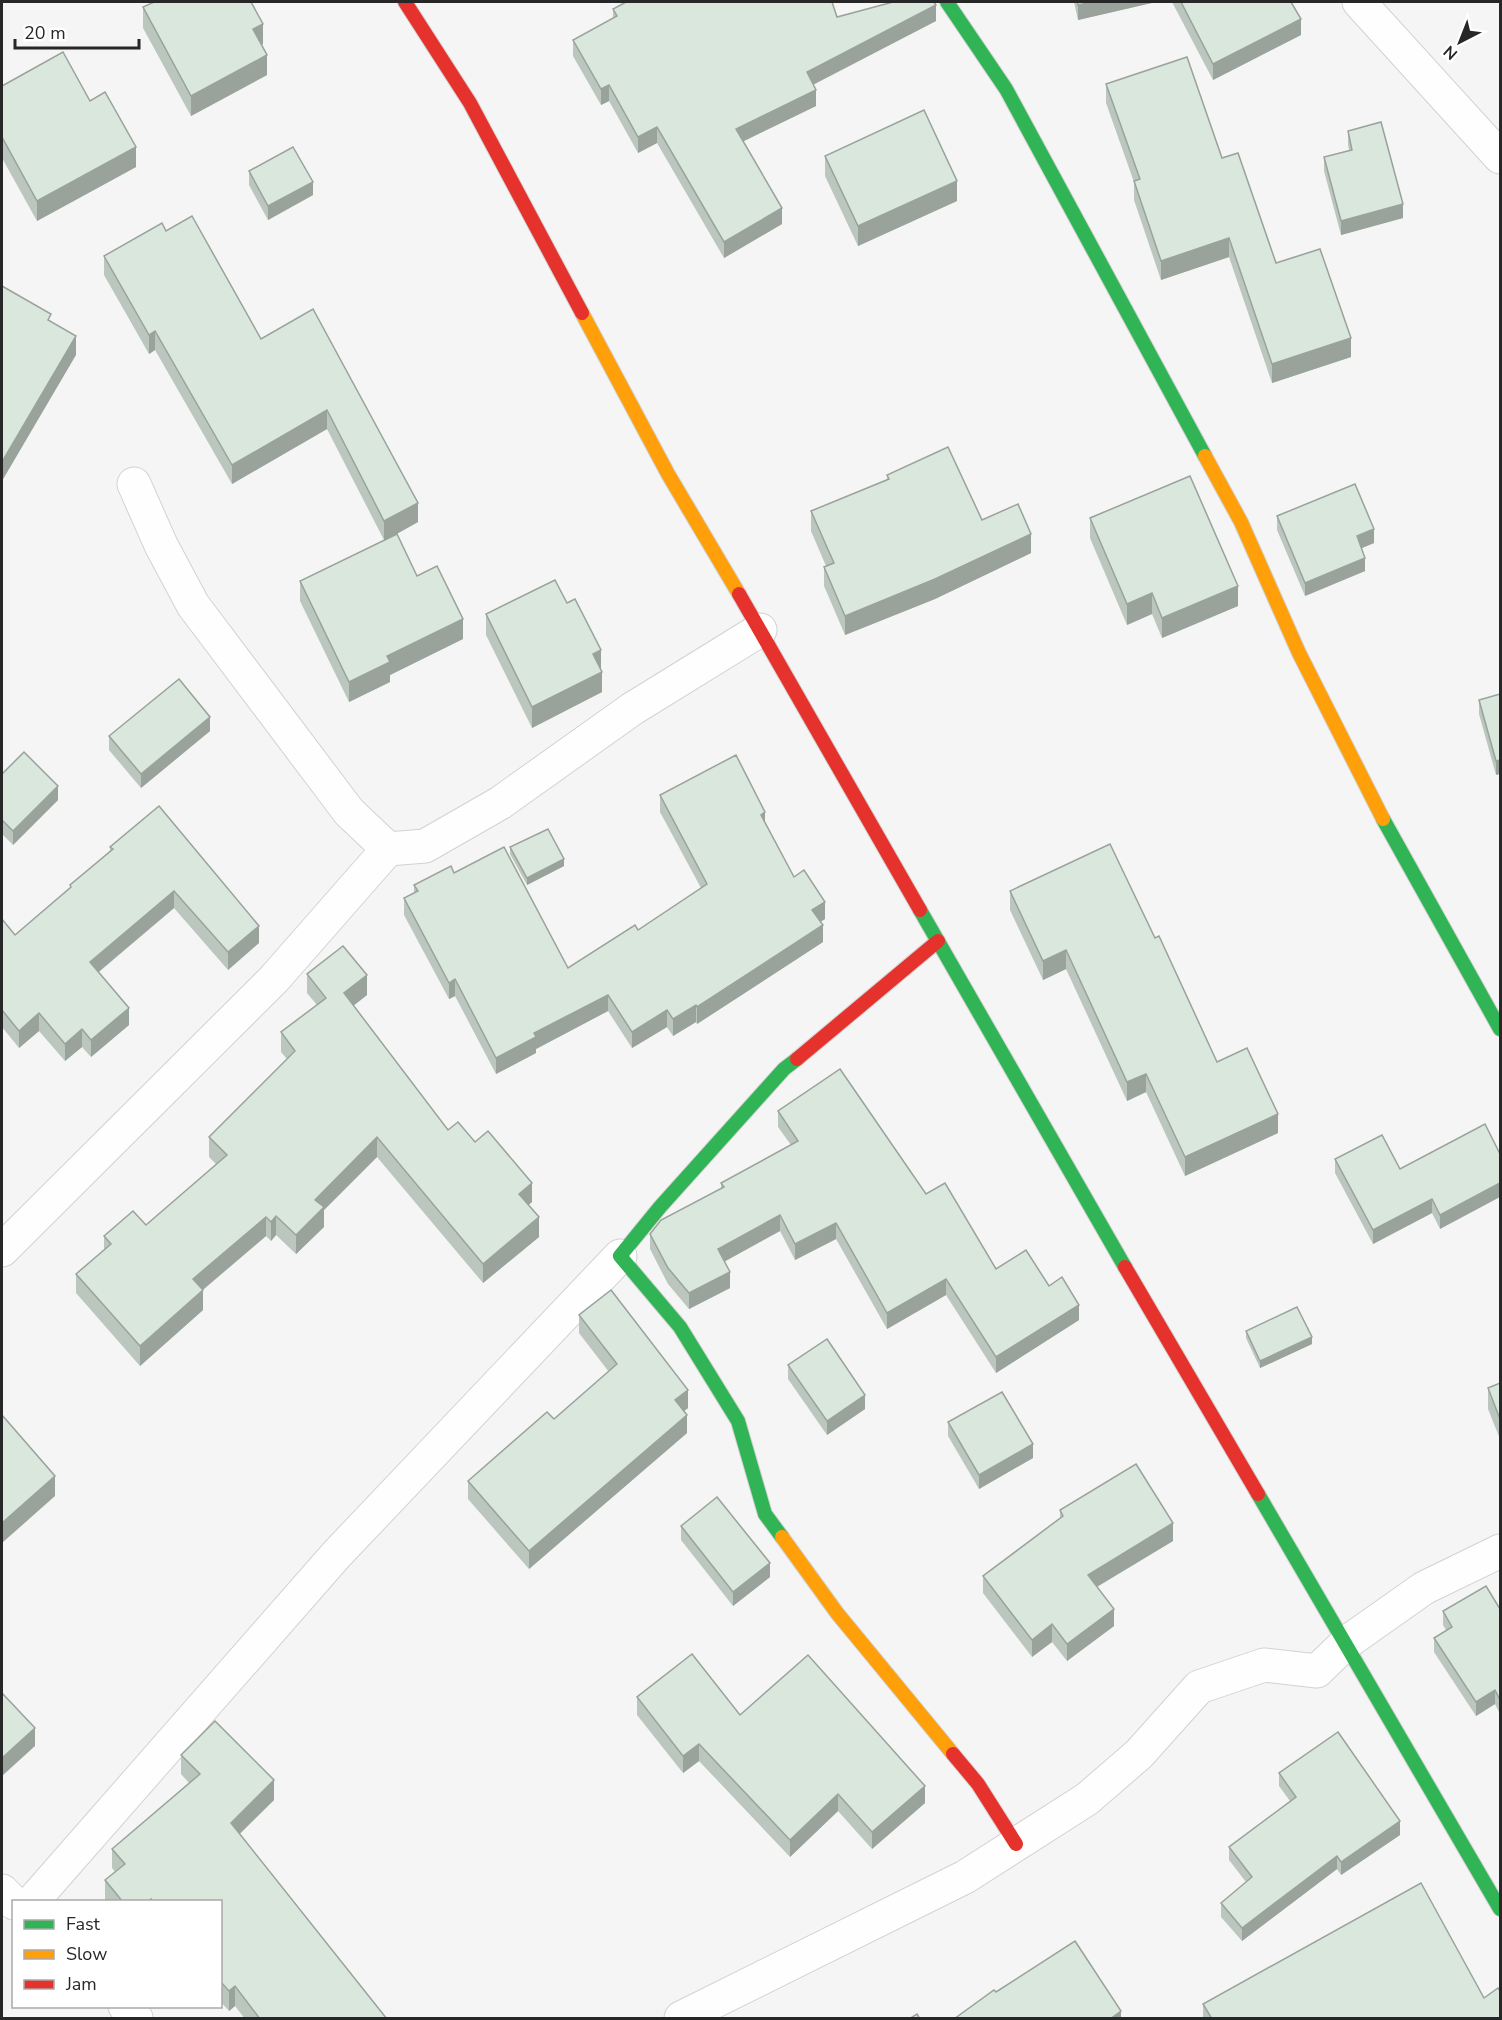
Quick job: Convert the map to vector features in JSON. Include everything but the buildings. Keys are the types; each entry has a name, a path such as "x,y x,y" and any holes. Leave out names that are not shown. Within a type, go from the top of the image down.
{"street":[{"path":"405,2 470,103 668,474 1172,1348 1500,1909"},
{"path":"947,2 1006,89 1241,522 1299,653 1401,855 1500,1029"},
{"path":"1359,2 1500,157"},
{"path":"134,484 161,545 194,605 348,812 388,849"},
{"path":"2,1250 274,979 388,849 425,846 481,814 632,709 760,630"},
{"path":"34,1900 336,1555 620,1256 660,1207 784,1069 938,941"},
{"path":"620,1256 680,1327 738,1420 765,1515 837,1613 978,1784 1016,1844"},
{"path":"681,2019 965,1877 1087,1799 1139,1754 1199,1687 1264,1665 1317,1671 1346,1643 1424,1588 1500,1551"}],"traffic: fast":[{"path":"947,2 1006,89 1205,456"},
{"path":"1383,819 1500,1029"},
{"path":"920,910 1125,1267"},
{"path":"782,1537 765,1514 738,1421 680,1327 620,1256 660,1207 784,1069 797,1059"},
{"path":"1258,1494 1500,1909"}],"traffic: slow":[{"path":"582,313 668,474 739,594"},
{"path":"1205,456 1241,522 1299,653 1383,819"},
{"path":"782,1537 837,1613 953,1754"}],"traffic: jam":[{"path":"405,2 470,103 582,313"},
{"path":"739,594 920,910"},
{"path":"797,1059 938,941"},
{"path":"1125,1267 1258,1494"},
{"path":"953,1754 978,1784 1016,1844"}]}
